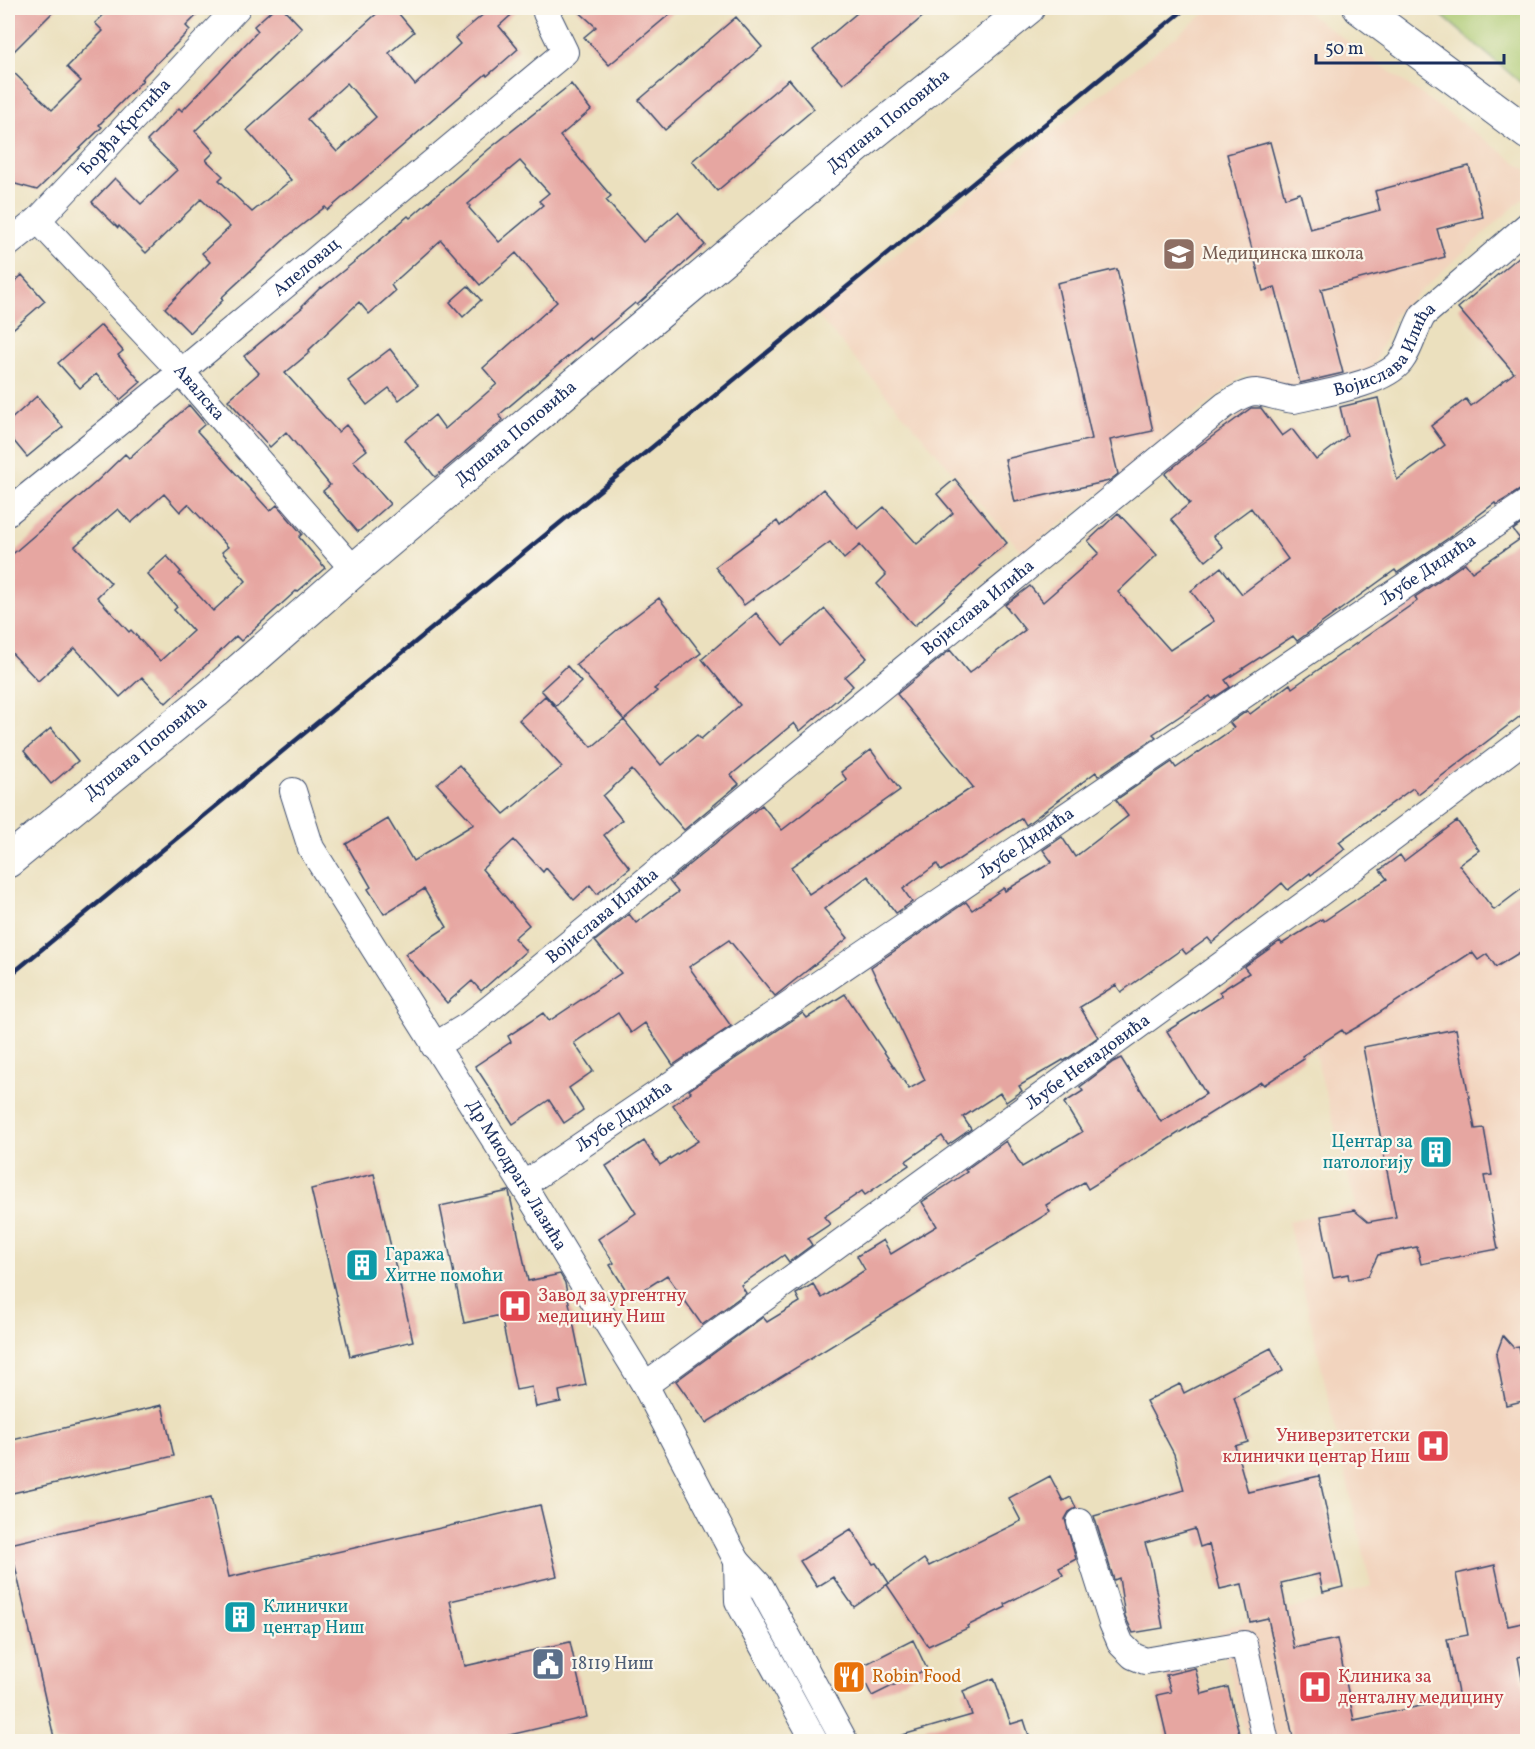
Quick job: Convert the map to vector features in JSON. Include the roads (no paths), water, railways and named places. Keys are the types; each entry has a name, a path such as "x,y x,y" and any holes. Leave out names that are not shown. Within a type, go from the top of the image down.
{"street":[{"name":"Ђорђа Крстића","path":"8,244 38,220 237,8"},
{"name":"Апеловац","path":"8,512 181,372 566,52 546,13 546,8"},
{"name":"Душана Поповића","path":"8,861 215,692 354,570 862,142 1028,8"},
{"path":"1359,8 1527,133"},
{"name":"Авалска","path":"38,220 181,372 354,570"},
{"name":"Војислава Илића","path":"434,1046 470,1025 1225,405 1242,395 1256,392 1280,399 1294,400 1378,379 1394,370 1403,359 1415,328 1423,315 1527,225"},
{"name":"Љубе Дидића","path":"523,1185 1527,502"},
{"name":"Љубе Ненадовића","path":"645,1385 1320,893 1527,737"},
{"name":"Др Миодрага Лазића","path":"292,791 311,848 523,1185 645,1385 737,1561 761,1587 845,1742"},
{"path":"1080,1522 1112,1623 1121,1644 1133,1656 1145,1661 1244,1644 1266,1742"},
{"name":"Др Миодрага Лазића","path":"737,1561 738,1600 814,1742"}],"railway":[{"path":"8,977 1186,8"}],"place":[{"name":"Медицинска школа","path":"1179,254"},
{"name":"Центар за патологију","path":"1436,1152"},
{"name":"Гаража Хитне помоћи","path":"362,1265"},
{"name":"Завод за ургентну медицину Ниш","path":"515,1306"},
{"name":"Универзитетски клинички центар Ниш","path":"1433,1446"},
{"name":"Клинички центар Ниш","path":"240,1617"},
{"name":"18119 Ниш","path":"548,1664"},
{"name":"Robin Food","path":"849,1677"},
{"name":"Клиника за денталну медицину","path":"1315,1687"}]}
